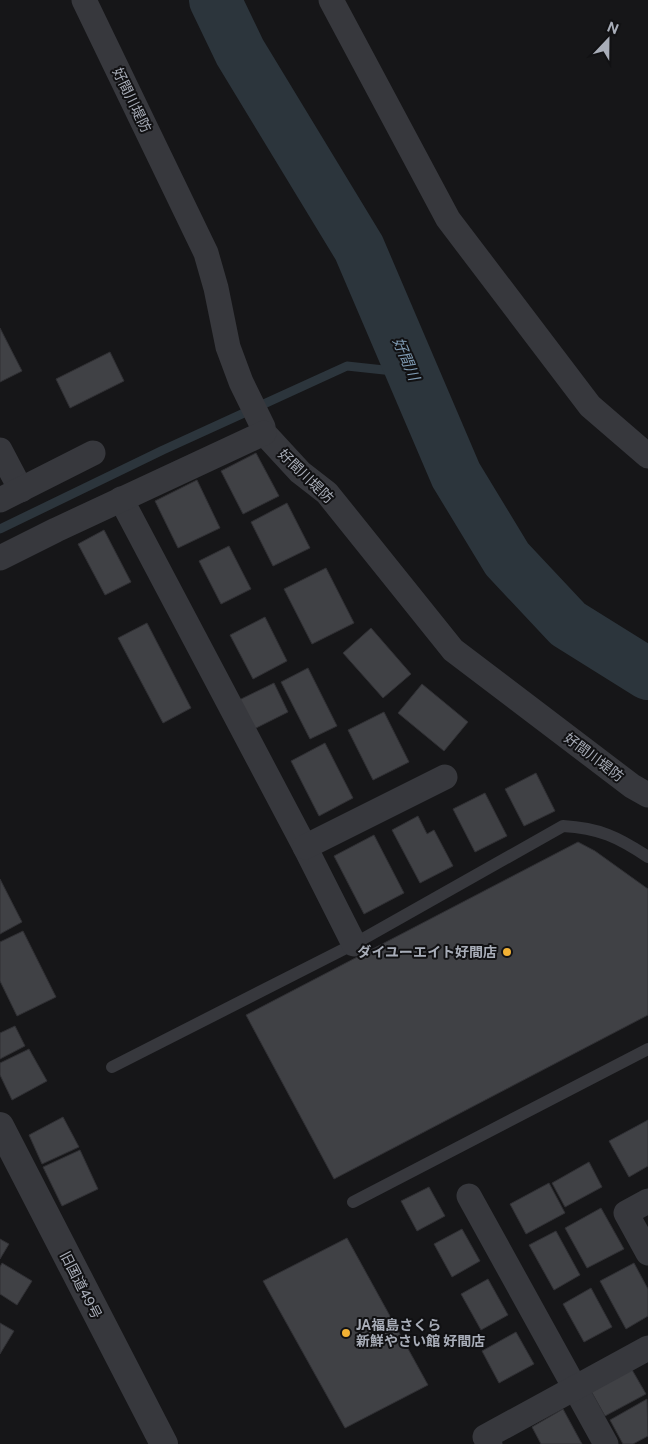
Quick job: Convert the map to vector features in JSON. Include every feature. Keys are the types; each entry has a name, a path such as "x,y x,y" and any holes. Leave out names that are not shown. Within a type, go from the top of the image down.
{"street":[{"name":"好間川堤防","path":"84,0 206,253 216,288 228,347 241,382 263,430 300,472 328,493 454,650 632,786 648,795"},
{"path":"331,0 448,219 590,406 648,456"},
{"path":"0,558 263,430"},
{"path":"0,450 10,495 93,453"},
{"path":"121,499 305,847 354,944"},
{"path":"305,847 445,777"},
{"name":"旧国道49号","path":"0,1126 164,1444"},
{"path":"469,1196 606,1444"},
{"path":"648,1201 626,1213 648,1253"},
{"path":"490,1444 486,1436 648,1348"}],"lane":[{"path":"112,1067 354,944 563,826 601,831 626,843 648,857"},
{"path":"353,1202 648,1049"}],"building":[{"path":"0,328 22,371 0,382"},
{"path":"110,352 124,381 70,408 56,379"},
{"path":"256,453 279,496 243,514 221,471"},
{"path":"197,480 220,528 178,548 155,501"},
{"path":"287,503 310,548 273,566 251,522"},
{"path":"104,530 131,582 105,595 78,544"},
{"path":"229,546 251,589 221,604 199,561"},
{"path":"326,568 354,623 312,644 284,589"},
{"path":"265,617 287,661 253,679 230,635"},
{"path":"147,623 191,708 163,723 118,638"},
{"path":"371,628 411,674 383,698 343,653"},
{"path":"308,668 337,726 310,739 281,682"},
{"path":"274,683 288,712 250,731 235,702"},
{"path":"422,684 468,722 444,751 398,713"},
{"path":"384,712 409,762 373,780 348,730"},
{"path":"325,743 353,798 319,816 291,761"},
{"path":"536,773 555,811 524,826 505,789"},
{"path":"485,793 507,836 475,852 453,809"},
{"path":"418,816 427,834 434,830 453,866 420,883 392,830"},
{"path":"374,835 404,893 364,914 334,856"},
{"name":"ダイユーエイト好間店","path":"578,842 595,851 648,889 648,1015 334,1179 246,1015"},
{"path":"0,879 22,922 0,934"},
{"path":"23,931 56,997 17,1016 0,981 0,942"},
{"path":"15,1026 25,1046 0,1059 0,1033"},
{"path":"29,1049 47,1081 12,1100 0,1075 0,1063"},
{"path":"63,1117 79,1147 42,1164 29,1135"},
{"path":"648,1120 648,1166 629,1177 609,1141"},
{"path":"80,1150 98,1189 62,1206 43,1167"},
{"path":"589,1162 602,1187 565,1207 552,1183"},
{"path":"549,1183 565,1213 526,1234 510,1204"},
{"path":"429,1187 445,1216 417,1231 401,1201"},
{"path":"601,1208 624,1249 587,1268 565,1228"},
{"path":"462,1229 480,1261 452,1277 434,1244"},
{"path":"556,1231 580,1275 554,1290 529,1245"},
{"name":"JA福島さくら 新鮮やさい館 好間店","path":"347,1238 428,1385 345,1428 263,1281"},
{"path":"0,1239 9,1244 0,1259"},
{"path":"2,1263 32,1281 17,1305 0,1294 0,1267"},
{"path":"634,1263 648,1289 648,1316 626,1329 600,1281"},
{"path":"488,1279 508,1315 481,1330 461,1294"},
{"path":"591,1288 612,1327 584,1342 563,1304"},
{"path":"0,1323 14,1331 0,1354"},
{"path":"516,1332 534,1364 499,1383 482,1351"},
{"path":"631,1368 646,1394 605,1416 591,1391"},
{"path":"647,1399 648,1436 633,1444 623,1444 610,1420"},
{"path":"563,1409 582,1444 541,1444 532,1427"}],"waterway":[{"name":"好間川","path":"215,0 240,52 359,248 456,475 507,559 568,624 648,674"},
{"path":"0,529 163,450 347,366 412,373"}],"place":[{"name":"ダイユーエイト好間店","path":"507,952"},
{"name":"JA福島さくら 新鮮やさい館 好間店","path":"346,1333"}]}
